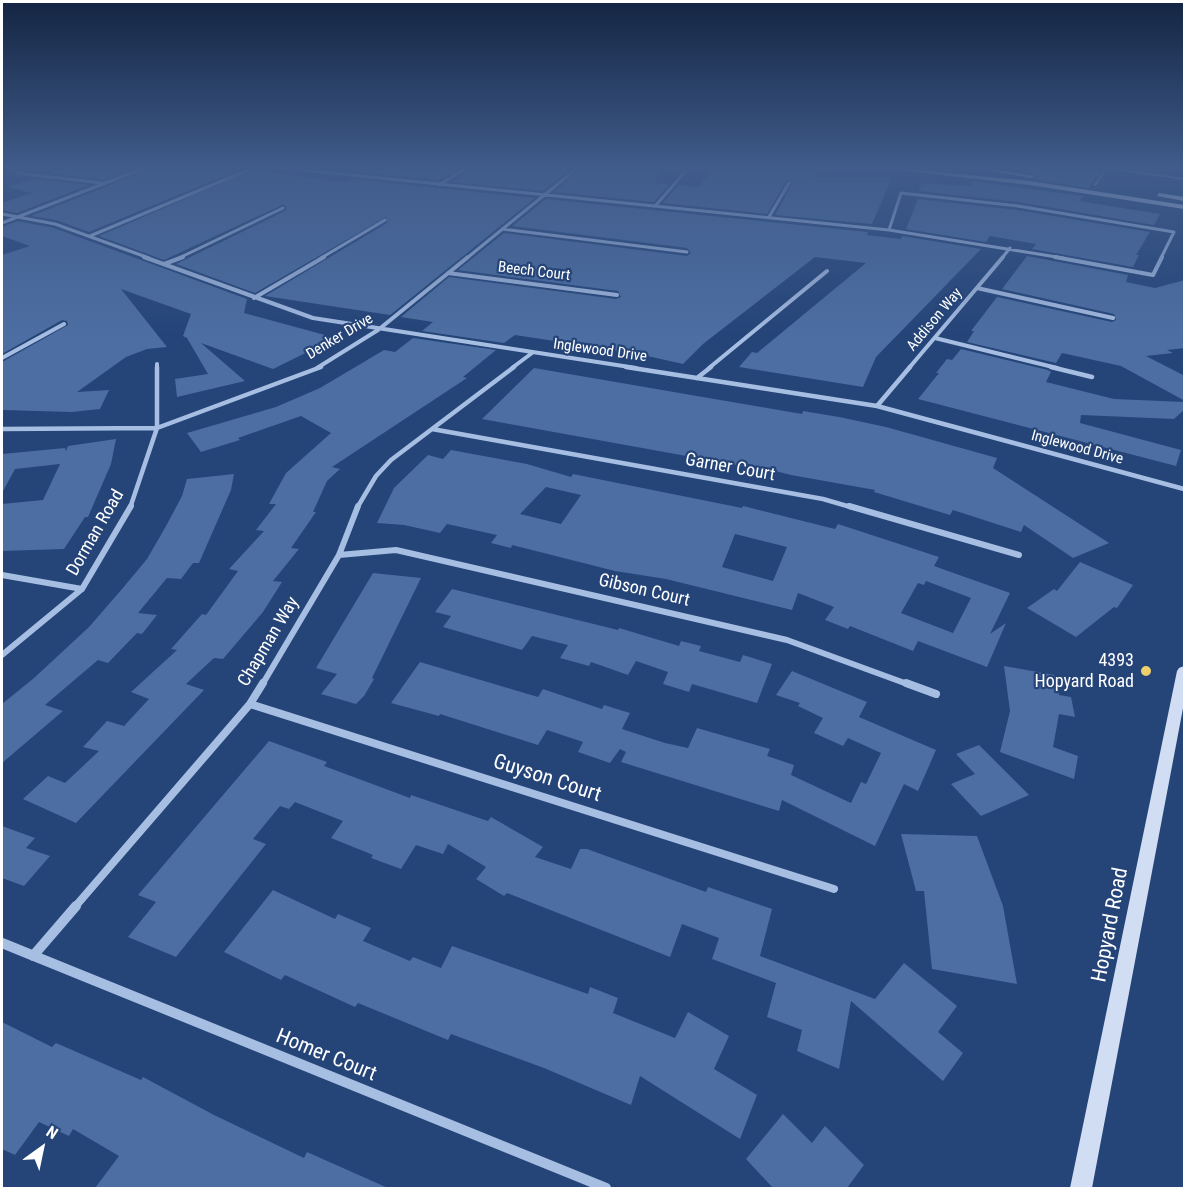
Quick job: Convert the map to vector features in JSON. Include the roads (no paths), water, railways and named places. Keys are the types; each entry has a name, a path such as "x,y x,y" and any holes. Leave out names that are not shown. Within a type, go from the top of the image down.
{"main road":[{"name":"Hopyard Road","path":"1081,1188 1185,671"}],"street":[{"name":"Inglewood Drive","path":"59,226 313,318 378,330 877,406 1185,489"},
{"path":"90,236 115,226"},
{"path":"164,264 248,226"},
{"path":"254,298 376,226"},
{"name":"Denker Drive","path":"2,429 157,428 322,366 378,330 506,226"},
{"path":"845,226 1010,248 1153,275 1174,232 1135,226"},
{"path":"890,230 891,226"},
{"path":"502,229 687,252"},
{"name":"Addison Way","path":"877,406 1010,248"},
{"path":"697,378 827,271"},
{"name":"Beech Court","path":"448,273 618,295"},
{"path":"977,288 1113,318"},
{"path":"2,358 64,324"},
{"path":"935,338 1092,377"},
{"name":"Chapman Way","path":"33,956 250,704 339,555 361,500 376,476 391,460 532,353"},
{"name":"Dorman Road","path":"2,655 82,589 135,500 157,428 157,364"},
{"name":"Garner Court","path":"432,429 823,499 1018,555"},
{"name":"Gibson Court","path":"339,555 396,550 776,637 936,694"},
{"path":"2,575 82,589"},
{"name":"Guyson Court","path":"250,704 834,889"},
{"name":"Homer Court","path":"2,943 606,1188"}],"place":[{"name":"4393 Hopyard Road","path":"1146,671"}]}
